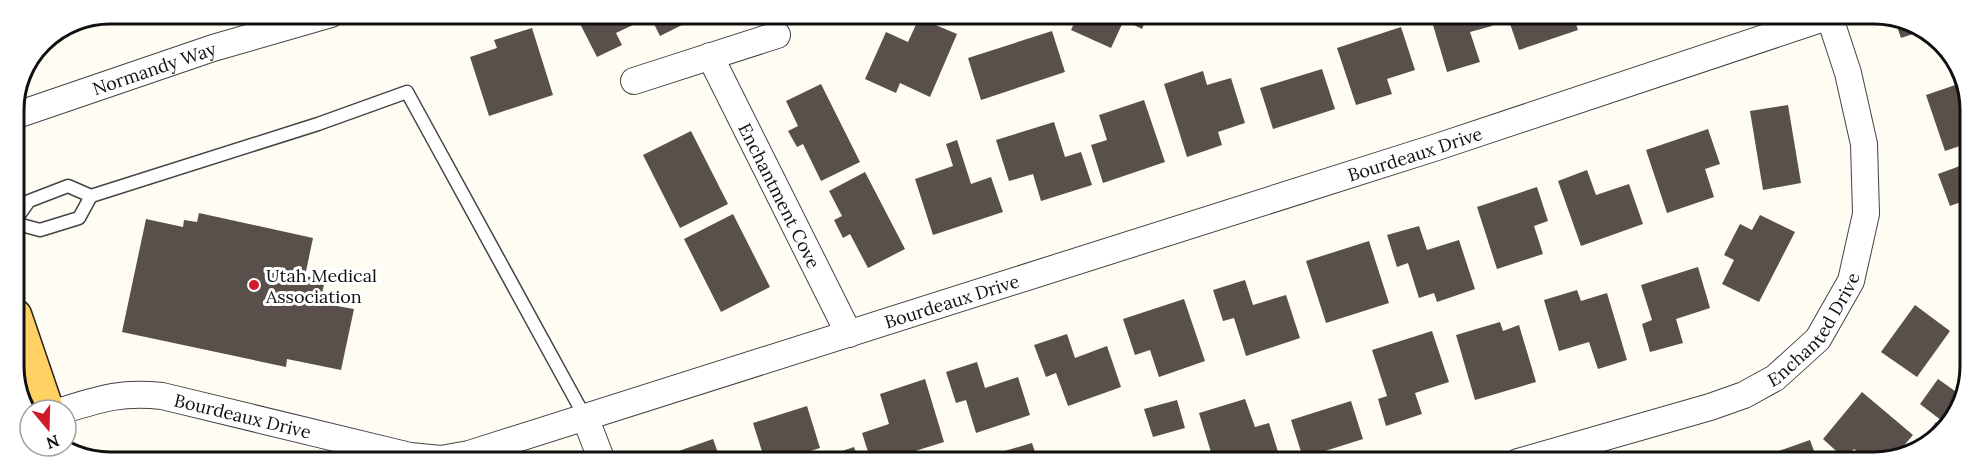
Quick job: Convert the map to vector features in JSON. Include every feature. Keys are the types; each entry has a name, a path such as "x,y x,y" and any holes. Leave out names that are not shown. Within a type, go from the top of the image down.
{"main road":[{"path":"24,342 43,398"}],"street":[{"name":"Normandy Way","path":"24,114 213,48 296,24"},
{"name":"Bourdeaux Drive","path":"475,452 1437,147 1805,24"},
{"name":"Enchanted Drive","path":"1553,452 1710,407 1743,395 1775,378 1818,339 1851,281 1866,214 1864,144 1848,73 1832,24"},
{"path":"634,81 777,35"},
{"name":"Enchantment Cove","path":"710,56 849,334"},
{"name":"Bourdeaux Drive","path":"78,406 114,395 136,393 162,396 393,452"},
{"path":"585,417 599,452"}],"lane":[{"path":"24,208 29,201 68,186 92,196 318,124 407,92 585,417"},
{"path":"24,226 40,230 79,218 92,196"}],"building":[{"path":"580,24 635,24 616,33 622,45 597,57"},
{"path":"654,24 684,24 660,36"},
{"path":"916,24 933,24 957,34 930,97 900,83 896,93 865,79 886,32 908,42"},
{"path":"1074,24 1122,24 1111,48 1071,30"},
{"path":"1132,24 1144,24 1142,29"},
{"path":"1433,24 1491,24 1492,26 1470,32 1480,62 1447,72"},
{"path":"1510,24 1576,24 1578,30 1519,50"},
{"path":"1401,27 1415,70 1387,79 1392,94 1356,105 1337,48"},
{"path":"532,28 553,95 489,116 470,57 497,48 494,40"},
{"path":"1898,28 1914,34 1901,38"},
{"path":"1052,31 1065,72 981,100 968,58"},
{"path":"1322,69 1335,109 1273,129 1260,88"},
{"path":"1203,71 1207,85 1231,78 1245,123 1218,132 1222,145 1187,157 1164,84"},
{"path":"821,84 860,162 821,181 803,144 797,147 788,131 798,126 786,101"},
{"path":"1956,85 1960,110 1960,146 1945,151 1926,95"},
{"path":"1144,100 1165,162 1103,183 1091,145 1107,140 1099,115"},
{"path":"1788,105 1801,183 1763,190 1750,111"},
{"path":"1054,122 1065,157 1081,152 1092,185 1041,201 1033,174 1009,181 996,140"},
{"path":"1708,129 1720,164 1705,169 1714,197 1667,213 1646,150"},
{"path":"691,131 728,204 680,228 643,155"},
{"path":"957,140 971,184 991,177 1003,212 933,235 915,179 953,166 946,144"},
{"path":"1960,166 1960,202 1950,206 1938,174"},
{"path":"1587,170 1596,195 1629,184 1643,224 1581,246 1558,181"},
{"path":"865,172 905,249 868,268 850,234 843,238 834,220 842,216 829,191"},
{"path":"1537,187 1548,221 1534,226 1543,254 1497,269 1477,207"},
{"path":"199,213 313,238 305,276 325,280 320,303 354,309 341,370 287,359 286,367 122,332 146,219 183,227 184,220 197,222"},
{"path":"733,214 770,287 721,312 684,239"},
{"path":"1760,215 1795,232 1759,302 1722,284 1734,260 1724,255 1740,224 1752,230"},
{"path":"1419,226 1427,250 1459,240 1475,289 1437,302 1434,293 1419,298 1408,263 1397,267 1387,235"},
{"path":"1369,241 1389,303 1326,323 1306,261"},
{"path":"1698,267 1710,308 1676,319 1683,343 1650,352 1642,324 1652,320 1641,285"},
{"path":"1245,280 1253,305 1286,295 1300,338 1246,356 1234,318 1223,321 1213,290"},
{"path":"1577,290 1581,301 1607,293 1627,360 1598,369 1589,342 1559,351 1544,300"},
{"path":"1184,299 1205,361 1159,377 1150,350 1135,355 1123,319"},
{"path":"1915,305 1950,331 1917,377 1881,352"},
{"path":"1500,322 1503,331 1519,325 1536,382 1475,400 1456,335"},
{"path":"1432,331 1449,382 1415,393 1422,414 1386,426 1378,399 1387,396 1372,350"},
{"path":"1067,334 1075,358 1107,346 1121,387 1068,406 1056,373 1046,377 1034,345"},
{"path":"977,362 985,388 1018,377 1030,415 976,433 966,400 956,403 946,372"},
{"path":"925,379 944,442 912,452 868,452 862,433 889,424 880,394"},
{"path":"1938,379 1956,392 1949,409 1941,420 1920,404"},
{"path":"1862,392 1913,435 1903,447 1880,452 1858,452 1854,449 1851,452 1837,452 1823,439"},
{"path":"1245,399 1255,427 1269,423 1278,452 1211,452 1199,413"},
{"path":"1177,400 1185,428 1153,437 1144,409"},
{"path":"1351,401 1363,439 1322,452 1301,452 1291,420"},
{"path":"807,406 820,448 807,452 762,452 753,423"},
{"path":"1936,422 1938,423 1931,431 1927,434"},
{"path":"713,439 718,452 676,452"},
{"path":"1810,440 1814,452 1776,452"},
{"path":"1032,443 1035,452 1001,452"},
{"path":"854,447 856,452 839,452"}],"place":[{"name":"Utah Medical Association","path":"254,285"}]}
